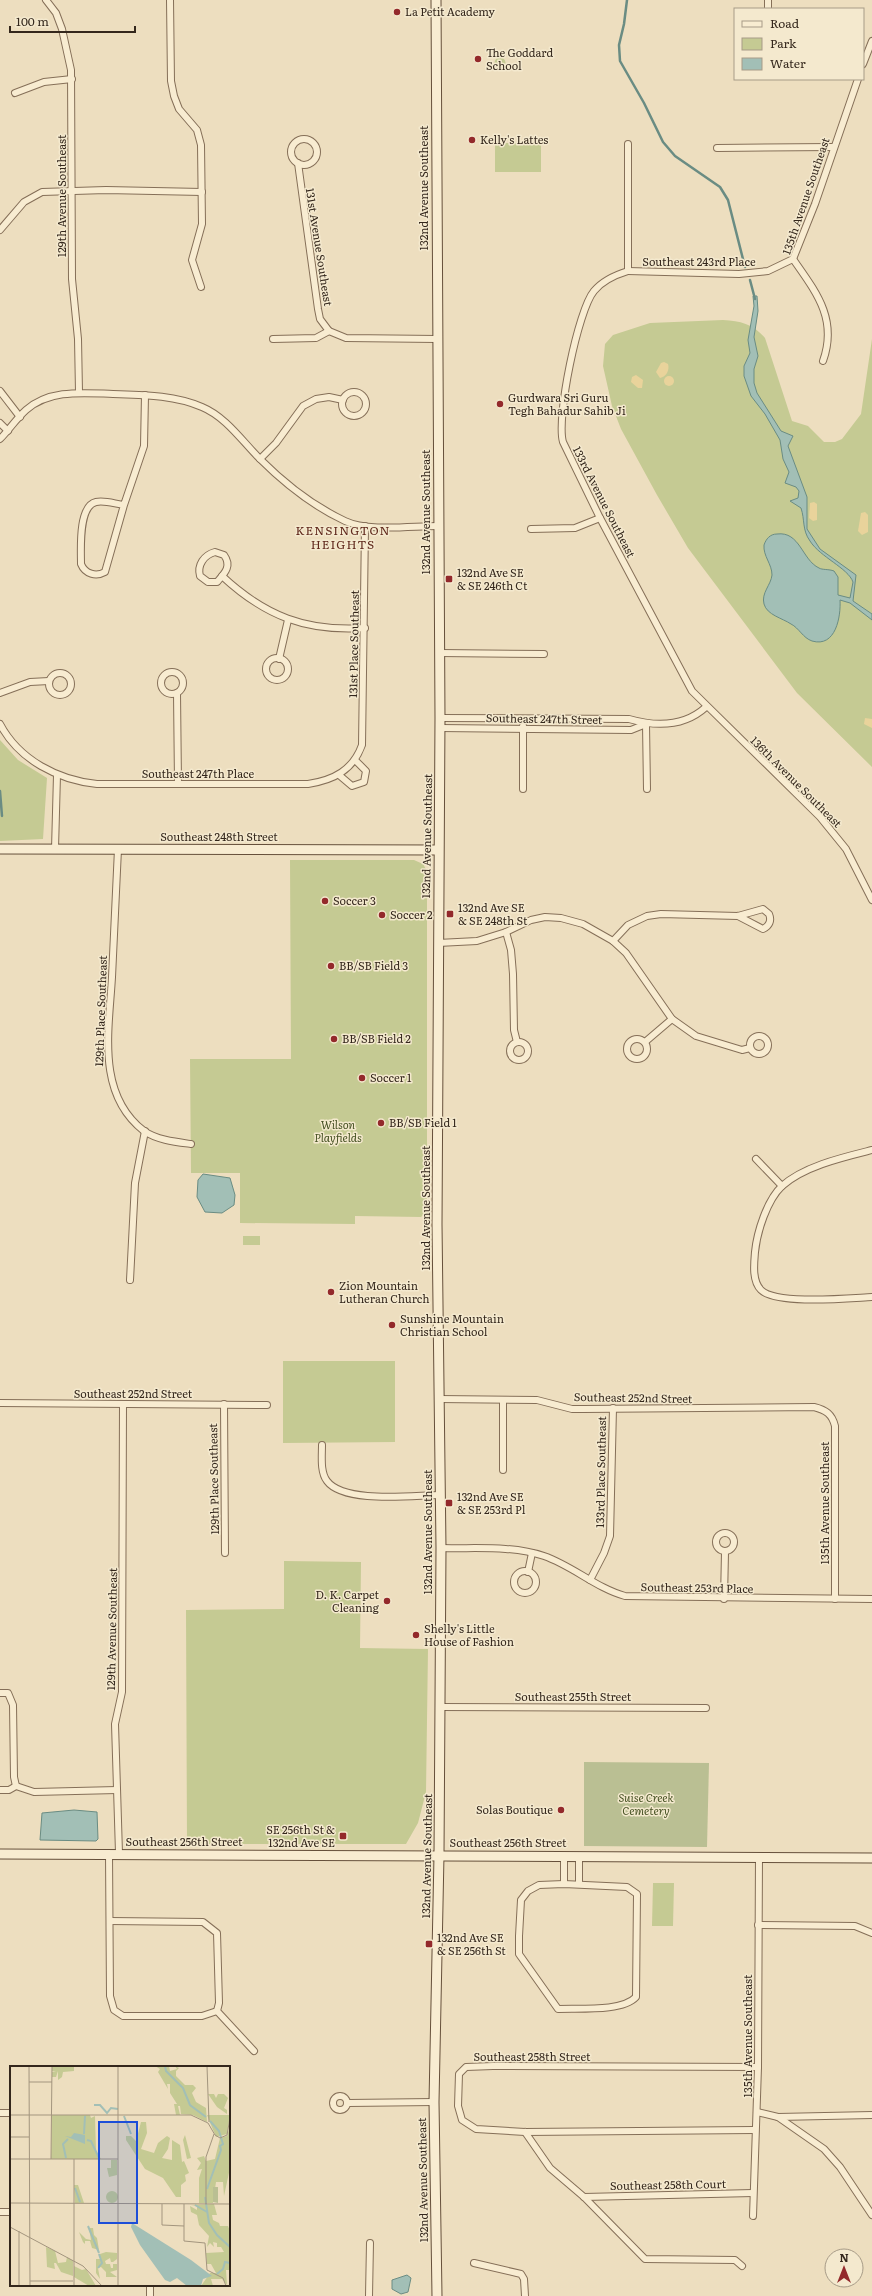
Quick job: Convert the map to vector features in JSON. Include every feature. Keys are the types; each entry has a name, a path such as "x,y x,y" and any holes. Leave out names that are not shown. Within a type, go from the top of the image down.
{"main road":[{"name":"132nd Avenue Southeast","path":"436,0 438,526 440,653 437,1224 441,1548 439,1855 434,2102 437,2296"},
{"name":"Southeast 248th Street","path":"0,849 438,850"},
{"name":"Southeast 256th Street","path":"0,1854 119,1853 759,1856 872,1858"}],"street":[{"path":"170,0 172,90 176,103 193,124 199,137 202,156 201,229 194,248 192,260 201,288"},
{"name":"129th Avenue Southeast","path":"49,1 56,13 67,43 72,79 72,279 78,339 79,392"},
{"path":"864,61 872,41"},
{"path":"15,93 44,82 72,79"},
{"name":"135th Avenue Southeast","path":"823,361 829,346 828,328 824,308 792,260 816,204 858,80"},
{"name":"131st Avenue Southeast","path":"298,163 311,163 316,156 316,147 310,140 298,140 292,146 292,158 298,163 320,319 329,331"},
{"path":"628,144 628,272"},
{"path":"717,148 834,147"},
{"path":"0,230 24,202 42,192 72,190 202,192"},
{"name":"Southeast 243rd Place","path":"628,272 739,274 768,271 792,260"},
{"name":"133rd Avenue Southeast","path":"628,272 605,281 593,291 588,300 578,333 562,412 561,431 565,446 600,518 677,666 692,691 706,707"},
{"path":"273,339 316,338 329,331 346,338 437,339"},
{"path":"0,391 20,417"},
{"path":"0,439 20,417 35,404 59,394 79,392 145,395 177,399 203,407 228,424 260,459 291,487 326,511 346,522 365,526 438,526"},
{"path":"124,506 97,502 90,505 82,524 80,564 89,574 98,575 105,572 124,506 144,446 145,395"},
{"path":"260,459 276,443 303,406 316,399 329,397 343,400"},
{"path":"0,423 8,431"},
{"path":"531,529 575,528 600,518"},
{"name":"131st Place Southeast","path":"346,770 355,760 362,745 363,734 365,526"},
{"path":"220,552 227,559 228,568 222,576 217,582 212,583 203,580 200,576 199,567 203,558 210,553 220,552"},
{"path":"222,576 238,591 254,602 288,620 342,629 365,628"},
{"path":"279,659 288,620"},
{"path":"440,653 544,654"},
{"path":"0,693 30,682 49,681"},
{"path":"177,693 178,783"},
{"name":"Southeast 247th Street","path":"440,728 631,730 646,724 686,721 691,719 706,707"},
{"name":"136th Avenue Southeast","path":"706,707 820,817 846,849 872,900"},
{"name":"Southeast 247th Street","path":"440,718 629,719 646,724"},
{"path":"523,719 523,789"},
{"name":"Southeast 247th Place","path":"0,724 19,749 37,763 57,775 77,782 97,784 308,784 323,782 346,770"},
{"path":"646,724 648,789"},
{"path":"339,775 352,786 364,782 366,771 355,760"},
{"path":"55,849 57,775"},
{"name":"129th Place Southeast","path":"118,849 109,1038 110,1077 121,1103 145,1131"},
{"path":"613,941 628,925 647,916 661,914 738,916 763,909 769,914 770,921 769,925 762,929 738,916"},
{"path":"438,943 477,941 506,932 531,920 544,917 561,918 582,924 613,941 626,953 672,1019 696,1036 742,1050 750,1048"},
{"path":"506,932 511,950 514,1030 517,1042"},
{"path":"645,1042 672,1019"},
{"path":"130,1280 135,1182 145,1131 167,1140 191,1144"},
{"path":"872,1150 809,1170 782,1186 767,1210 758,1232 754,1270 757,1282 762,1291 773,1296 787,1298 837,1299 872,1297"},
{"path":"756,1159 782,1186"},
{"name":"Southeast 252nd Street","path":"439,1399 537,1400 572,1409 814,1407 826,1411"},
{"path":"504,1400 504,1470"},
{"name":"Southeast 252nd Street","path":"0,1403 267,1405"},
{"name":"129th Avenue Southeast","path":"119,1853 115,1724 122,1692 123,1404"},
{"name":"129th Place Southeast","path":"224,1404 225,1553"},
{"name":"133rd Place Southeast","path":"590,1580 604,1554 610,1536 613,1408"},
{"name":"135th Avenue Southeast","path":"826,1411 834,1419 835,1426 835,1599"},
{"path":"322,1445 323,1472 327,1481 350,1494 440,1495"},
{"name":"Southeast 253rd Place","path":"441,1548 513,1550 532,1553 563,1564 610,1592 625,1596 724,1599 872,1599"},
{"path":"724,1599 725,1552"},
{"path":"528,1572 532,1553"},
{"path":"0,1693 8,1693 13,1705 14,1777 16,1786"},
{"name":"Southeast 255th Street","path":"440,1707 706,1708"},
{"path":"0,1790 9,1790 16,1786 34,1792 117,1790"},
{"path":"109,1854 110,1996 114,2010 124,2016 202,2016 217,2011"},
{"path":"564,1856 564,1884"},
{"path":"579,1856 579,1884"},
{"name":"135th Avenue Southeast","path":"753,2216 754,2130 757,2112 758,2067 759,1856"},
{"path":"564,1884 627,1887 637,1894 636,1997 631,2002 614,2006 558,2009 519,1954 521,1900 528,1891 539,1885 564,1884"},
{"path":"110,1921 203,1922 214,1928 218,1939 219,2003 217,2011"},
{"path":"758,1925 855,1926 872,1933"},
{"path":"217,2011 254,2051"},
{"name":"Southeast 258th Street","path":"754,2130 525,2132 476,2129 462,2120 458,2106 459,2074 466,2067 758,2067"},
{"path":"348,2102 434,2102"},
{"path":"757,2112 778,2117 872,2115"},
{"path":"778,2117 824,2149 833,2158 872,2215"},
{"path":"525,2132 550,2168 584,2197 645,2259 735,2260 742,2266"},
{"name":"Southeast 258th Court","path":"584,2197 753,2193"},
{"path":"369,2296 370,2242"},
{"path":"474,2263 521,2274 524,2279 525,2296"}],"green space":[{"path":"500,57 504,59 506,63 504,67 500,69 496,67 494,63 496,59"},
{"path":"495,143 541,143 541,172 495,172"},
{"path":"723,320 735,321 751,326 765,338 792,421 808,426 824,442 835,442 842,439 861,414 872,339 872,767 797,693 688,548 621,429 612,406 603,366 605,344 613,335 650,323"},
{"path":"0,740 18,760 47,778 43,839 0,841"},
{"name":"Wilson Playfields","path":"290,860 414,860 423,864 427,871 427,1211 421,1217 355,1216 355,1224 240,1223 240,1173 191,1173 190,1059 291,1059"},
{"path":"243,1236 260,1236 260,1245 243,1245"},
{"path":"283,1361 395,1361 395,1442 283,1443"},
{"path":"284,1561 361,1562 360,1648 428,1649 426,1792 418,1823 406,1844 187,1844 186,1610 284,1609"},
{"name":"Suise Creek Cemetery","path":"584,1762 709,1763 707,1847 584,1846"},
{"path":"653,1883 674,1883 673,1926 652,1926"}],"sand":[{"path":"664,362 668,364 668,371 666,375 660,378 656,372 661,363"},
{"path":"636,375 643,380 642,388 638,388 631,382 632,377"},
{"path":"667,376 671,376 673,377 673,385 667,386 664,383 664,379"},
{"path":"814,502 817,504 817,520 813,521 809,518 810,503"},
{"path":"865,512 868,515 868,532 862,535 858,531 861,513"},
{"path":"865,718 872,719 872,728 864,724"}],"water":[{"path":"753,296 757,296 758,311 754,337 758,356 754,369 754,383 757,393 781,431 793,436 788,446 807,497 807,529 820,549 856,575 853,601 872,614 872,620 850,603 840,600 838,622 835,629 827,640 820,642 809,640 794,626 771,614 766,608 763,600 772,575 764,545 769,537 775,534 785,534 791,537 796,541 813,564 820,569 834,571 838,577 838,595 850,598 853,582 846,572 820,552 807,537 801,508 790,501 798,498 799,491 796,487 785,483 789,472 783,459 780,440 765,414 751,396 744,376 744,366 750,353 748,340 754,306"},
{"path":"203,1174 230,1178 235,1195 234,1205 222,1213 205,1212 197,1197 198,1180"},
{"path":"74,1810 97,1812 98,1839 96,1841 40,1840 42,1813"},
{"path":"407,2275 411,2278 408,2292 401,2294 392,2289 392,2280"}],"waterway":[{"path":"627,0 624,24 619,45 620,61 644,103 663,142 675,156 720,187 728,200 745,267"},
{"path":"750,280 755,299"},
{"path":"0,791 2,816"}],"place":[{"name":"La Petit Academy","path":"397,12"},
{"name":"The Goddard School","path":"478,59"},
{"name":"Kelly's Lattes","path":"472,140"},
{"name":"Gurdwara Sri Guru Tegh Bahadur Sahib Ji","path":"500,404"},
{"name":"132nd Ave SE & SE 246th Ct","path":"449,579"},
{"name":"Soccer 3","path":"325,901"},
{"name":"132nd Ave SE & SE 248th St","path":"450,914"},
{"name":"Soccer 2","path":"382,915"},
{"name":"BB/SB Field 3","path":"331,966"},
{"name":"BB/SB Field 2","path":"334,1039"},
{"name":"Soccer 1","path":"362,1078"},
{"name":"BB/SB Field 1","path":"381,1123"},
{"name":"Zion Mountain Lutheran Church","path":"331,1292"},
{"name":"Sunshine Mountain Christian School","path":"392,1325"},
{"name":"132nd Ave SE & SE 253rd Pl","path":"449,1503"},
{"name":"D. K. Carpet Cleaning","path":"387,1601"},
{"name":"Shelly's Little House of Fashion","path":"416,1635"},
{"name":"Solas Boutique","path":"561,1810"},
{"name":"SE 256th St & 132nd Ave SE","path":"343,1836"},
{"name":"132nd Ave SE & SE 256th St","path":"429,1944"}],"district":[{"name":"KENSINGTON HEIGHTS","path":"343,538"}]}
